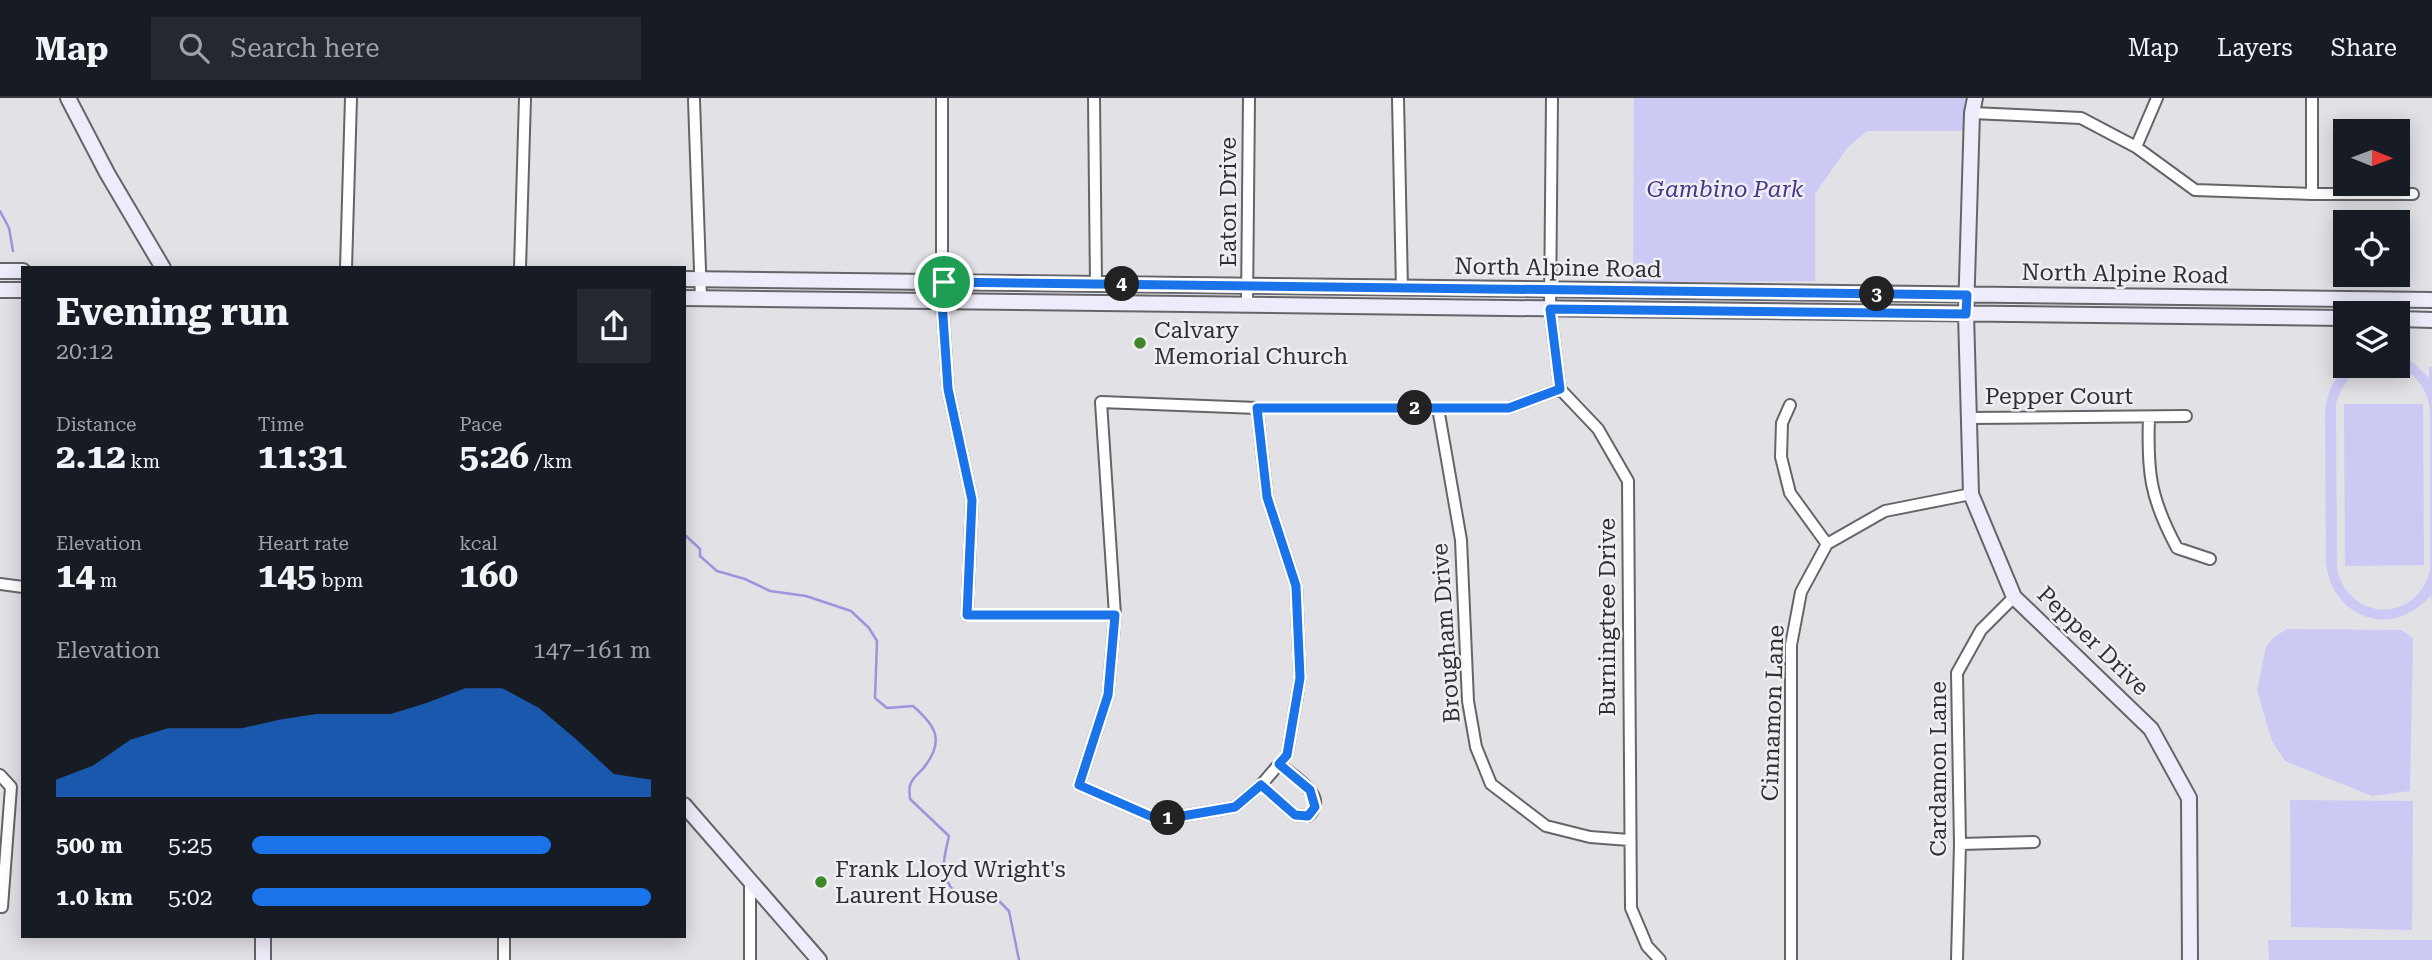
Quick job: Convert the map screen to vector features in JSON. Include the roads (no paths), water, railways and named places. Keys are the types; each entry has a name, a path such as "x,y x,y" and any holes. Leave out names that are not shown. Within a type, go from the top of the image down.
{"main road":[{"path":"68,98 107,173 162,266"},
{"name":"Pepper Drive","path":"1975,98 1972,113 1966,314 1971,494 2014,597 2151,729 2189,798 2190,960"},
{"path":"0,271 21,271"},
{"name":"North Alpine Road","path":"686,279 2432,300"},
{"path":"0,290 21,290"},
{"name":"North Alpine Road","path":"686,298 2333,318"},
{"path":"2410,319 2432,320"},
{"path":"686,807 819,960"},
{"path":"263,938 263,960"}],"street":[{"path":"346,266 351,98"},
{"path":"520,266 525,98"},
{"path":"942,98 942,302 948,389 972,500 967,615 1115,615"},
{"path":"1094,98 1096,284"},
{"name":"Eaton Drive","path":"1247,305 1249,98"},
{"path":"1398,98 1402,289"},
{"path":"1257,408 1267,497 1296,586 1300,678 1287,755 1261,785 1235,807 1159,820 1079,785 1108,695 1115,615 1101,402 1257,408 1509,408 1560,389 1550,309 1552,98"},
{"path":"2136,147 2157,98"},
{"path":"2312,98 2312,194"},
{"path":"694,100 701,299"},
{"path":"1972,113 2081,118 2136,147 2195,190 2413,194"},
{"name":"Burningtree Drive","path":"1560,389 1598,429 1628,481 1631,908 1647,946 1660,960"},
{"path":"1790,405 1782,423 1781,457 1790,493 1827,544 1885,511 1971,494"},
{"name":"Brougham Drive","path":"1438,408 1461,540 1468,701 1476,747 1491,784 1546,826 1590,838 1629,840"},
{"name":"Pepper Court","path":"2149,416 2147,462 2151,489 2160,516 2177,548 2210,559"},
{"name":"Pepper Court","path":"1969,418 2186,416"},
{"name":"Cinnamon Lane","path":"1791,960 1791,645 1801,592 1827,544"},
{"path":"0,584 21,587"},
{"name":"Cardamon Lane","path":"1957,960 1960,844 1958,673 1981,629 2014,597"},
{"path":"1261,785 1295,815 1308,816 1312,812 1315,801 1310,790 1279,764"},
{"path":"0,775 11,787 1,907"},
{"path":"1960,844 2034,842"},
{"path":"750,883 750,960"},
{"path":"504,938 504,960"}],"waterway":[{"path":"0,211 9,228 13,251"},
{"path":"686,536 700,549 700,556 717,571 745,579 770,591 806,596 851,611 869,628 877,641 875,698 887,708 913,706 935,733 935,748 912,781 910,799 949,836 944,866 946,879 955,892 989,891 1009,911 1019,960"}],"place":[{"name":"Calvary Memorial Church","path":"1140,343"},
{"name":"Frank Lloyd Wright's Laurent House","path":"821,882"}],"park label":[{"name":"Gambino Park","path":"1725,189"}]}
